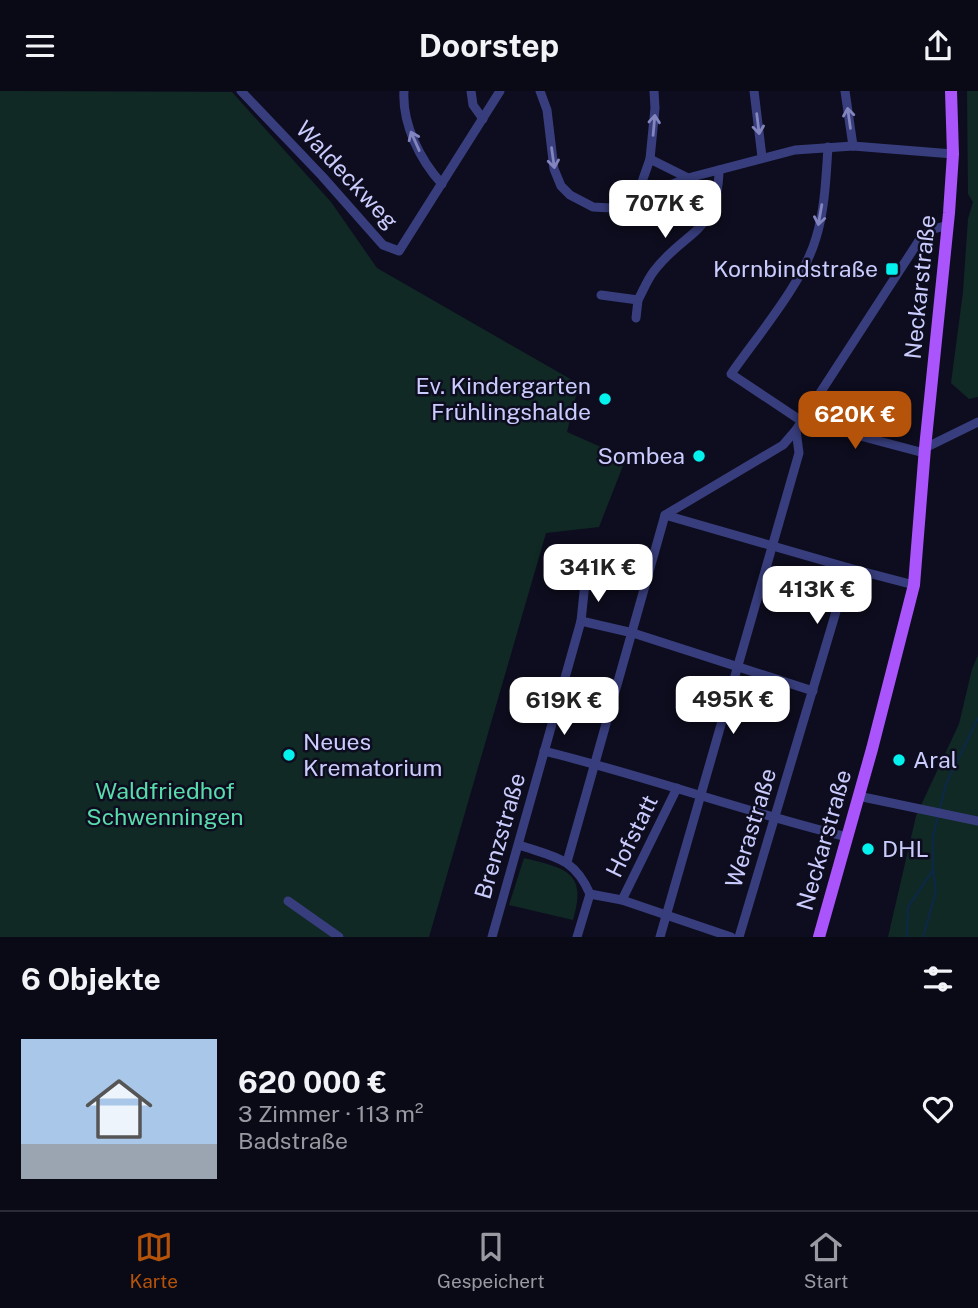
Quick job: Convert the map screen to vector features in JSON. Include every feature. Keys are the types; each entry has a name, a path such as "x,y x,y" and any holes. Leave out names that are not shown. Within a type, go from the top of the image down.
{"main road":[{"name":"Neckarstraße","path":"819,937 914,585 924,451 948,225 953,154 951,91"}],"street":[{"name":"Waldeckweg","path":"241,91 383,245 399,251 442,184"},
{"path":"404,91 408,125 414,142 432,173 442,184 500,91"},
{"path":"471,91 473,105 483,119"},
{"path":"540,91 547,110 554,169 561,185 570,195 593,207 611,208 688,178 795,150 853,146 953,154"},
{"path":"636,198 650,159 654,91"},
{"path":"754,91 762,157"},
{"path":"845,91 853,146"},
{"path":"828,147 816,238 799,275 731,374 800,420 924,451 978,422"},
{"path":"650,159 688,178"},
{"path":"636,318 638,300 653,271 704,223 714,205 719,170"},
{"path":"567,862 665,515 783,445 796,430 922,236 948,225"},
{"path":"601,295 638,300"},
{"path":"660,937 799,453 796,430"},
{"path":"665,515 914,585"},
{"name":"Werastraße","path":"739,937 849,568"},
{"name":"Brenzstraße","path":"492,937 581,621 585,583"},
{"path":"581,621 633,633 813,691"},
{"path":"544,751 594,763 773,818 847,837"},
{"name":"Hofstatt","path":"622,900 677,788"},
{"path":"858,796 978,821"},
{"path":"519,845 567,862 582,876 590,894 578,937"},
{"path":"590,894 622,900 732,937"},
{"path":"288,901 339,937"}],"green space":[{"name":"Waldfriedhof Schwenningen","path":"0,91 232,92 331,202 377,268 579,384 567,432 626,458 599,527 546,533 429,937 0,937"},
{"path":"967,91 978,91 978,397 969,399 951,383 963,292 968,219 973,202 968,194"},
{"path":"978,655 978,937 888,937 916,816 959,724"},
{"path":"524,858 551,865 570,875 577,891 573,920 509,905"}],"waterway":[{"path":"907,937 908,907 933,870 933,836 946,784 978,718"},
{"path":"923,937 936,891 933,870"}],"place":[{"name":"Kornbindstraße","path":"892,269"},
{"name":"Ev. Kindergarten Frühlingshalde","path":"605,399"},
{"name":"Sombea","path":"699,456"},
{"name":"Neues Krematorium","path":"289,755"},
{"name":"Aral","path":"899,760"},
{"name":"DHL","path":"868,849"}]}
